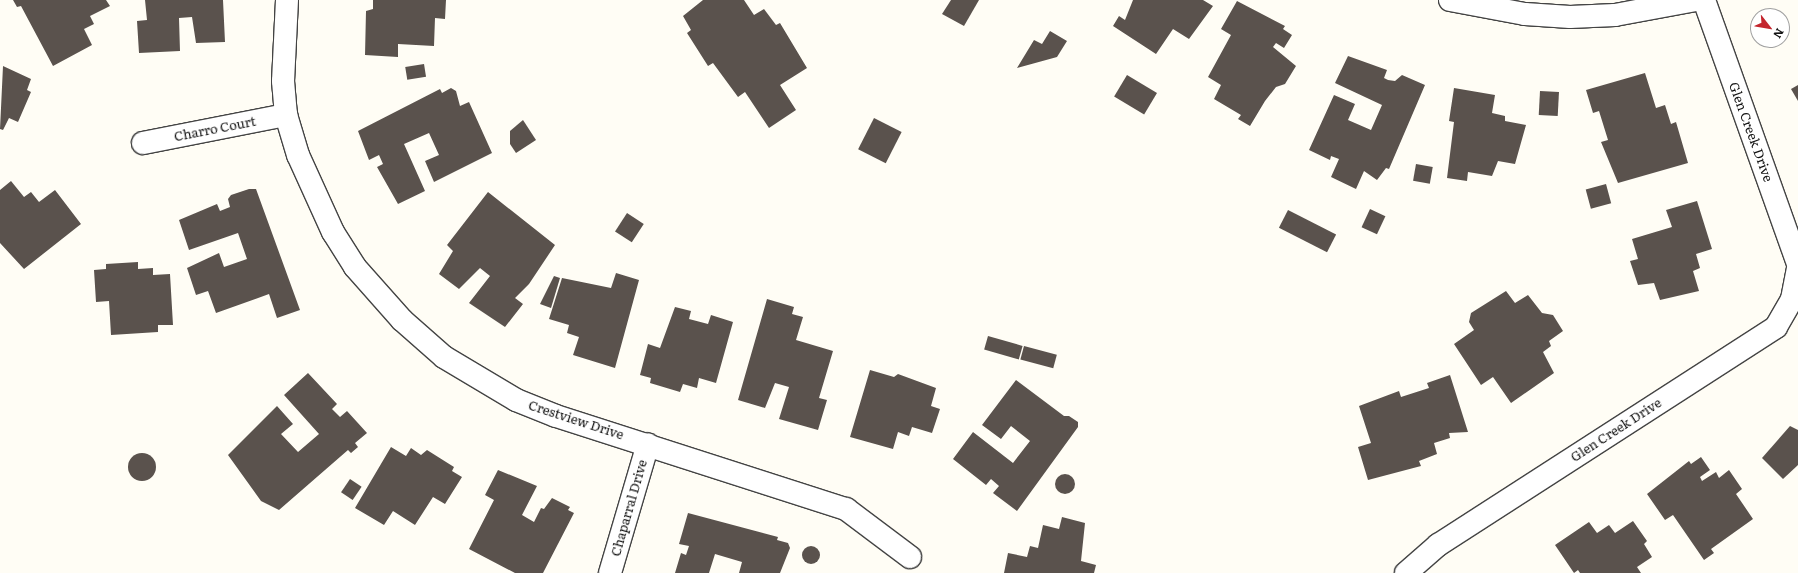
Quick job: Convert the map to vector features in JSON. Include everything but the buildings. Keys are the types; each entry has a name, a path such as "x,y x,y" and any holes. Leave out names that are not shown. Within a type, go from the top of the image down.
{"street":[{"name":"Crestview Drive","path":"287,0 283,47 286,115 308,182 333,232 356,267 402,320 444,357 516,400 846,509 910,557"},
{"path":"1450,0 1518,13 1570,16 1615,15 1695,0"},
{"name":"Glen Creek Drive","path":"1704,0 1798,264"},
{"name":"Charro Court","path":"143,143 286,115"},
{"name":"Glen Creek Drive","path":"1406,573 1438,545 1776,327 1792,299 1798,267"},
{"name":"Chaparral Drive","path":"610,573 648,444"}]}
